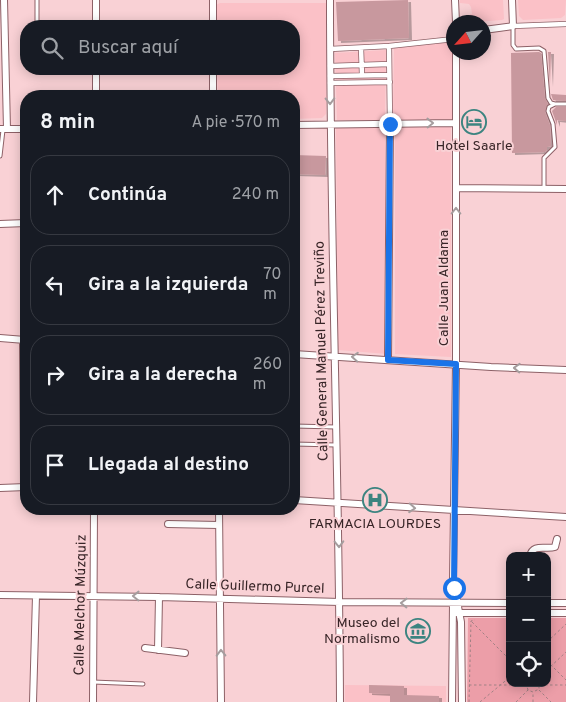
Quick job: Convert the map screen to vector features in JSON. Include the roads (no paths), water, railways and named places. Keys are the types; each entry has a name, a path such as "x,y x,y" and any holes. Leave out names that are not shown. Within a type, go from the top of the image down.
{"street":[{"path":"4,0 3,129 20,129"},
{"path":"96,0 96,20"},
{"path":"212,0 213,20"},
{"name":"Calle General Manuel Pérez Treviño","path":"330,0 340,702"},
{"path":"455,0 456,15"},
{"path":"512,0 513,26"},
{"path":"491,29 513,26 566,24"},
{"path":"330,49 390,46 446,40"},
{"path":"388,360 390,46"},
{"path":"361,48 362,75"},
{"name":"Calle Juan Aldama","path":"452,702 456,613 454,581 456,60"},
{"path":"330,66 389,64"},
{"path":"96,75 96,90"},
{"path":"213,75 213,90"},
{"path":"330,79 362,75 389,75"},
{"path":"330,79 390,82"},
{"path":"300,125 456,123"},
{"path":"456,188 566,189"},
{"path":"0,224 20,223"},
{"path":"0,338 20,340"},
{"path":"300,354 566,370"},
{"path":"0,488 20,487"},
{"path":"300,500 566,517"},
{"name":"Calle Melchor Múzquiz","path":"93,702 94,515"},
{"path":"219,515 222,702"},
{"path":"168,524 219,525"},
{"path":"530,552 535,548 555,547 557,538"},
{"name":"Calle Guillermo Purcel","path":"0,595 455,604 506,603"},
{"path":"34,702 36,596"},
{"path":"158,650 159,597"},
{"path":"551,603 566,603"},
{"path":"456,613 506,613"},
{"name":"Calle Juan Aldama","path":"456,613 461,622 462,702"},
{"path":"551,613 566,613"},
{"path":"145,648 185,653"}],"lane":[{"path":"37,0 37,20"},
{"path":"513,26 514,47 518,49 540,48 544,51 548,98 551,103 566,104"},
{"path":"544,189 544,158 555,147 554,124 548,111 555,104"},
{"path":"0,156 3,129"},
{"path":"300,426 336,428"},
{"path":"300,444 337,445"},
{"path":"93,682 143,684"}],"place":[{"name":"Hotel Saarle","path":"474,122"},
{"name":"FARMACIA LOURDES","path":"375,500"},
{"name":"Museo del Normalismo","path":"418,631"}]}
